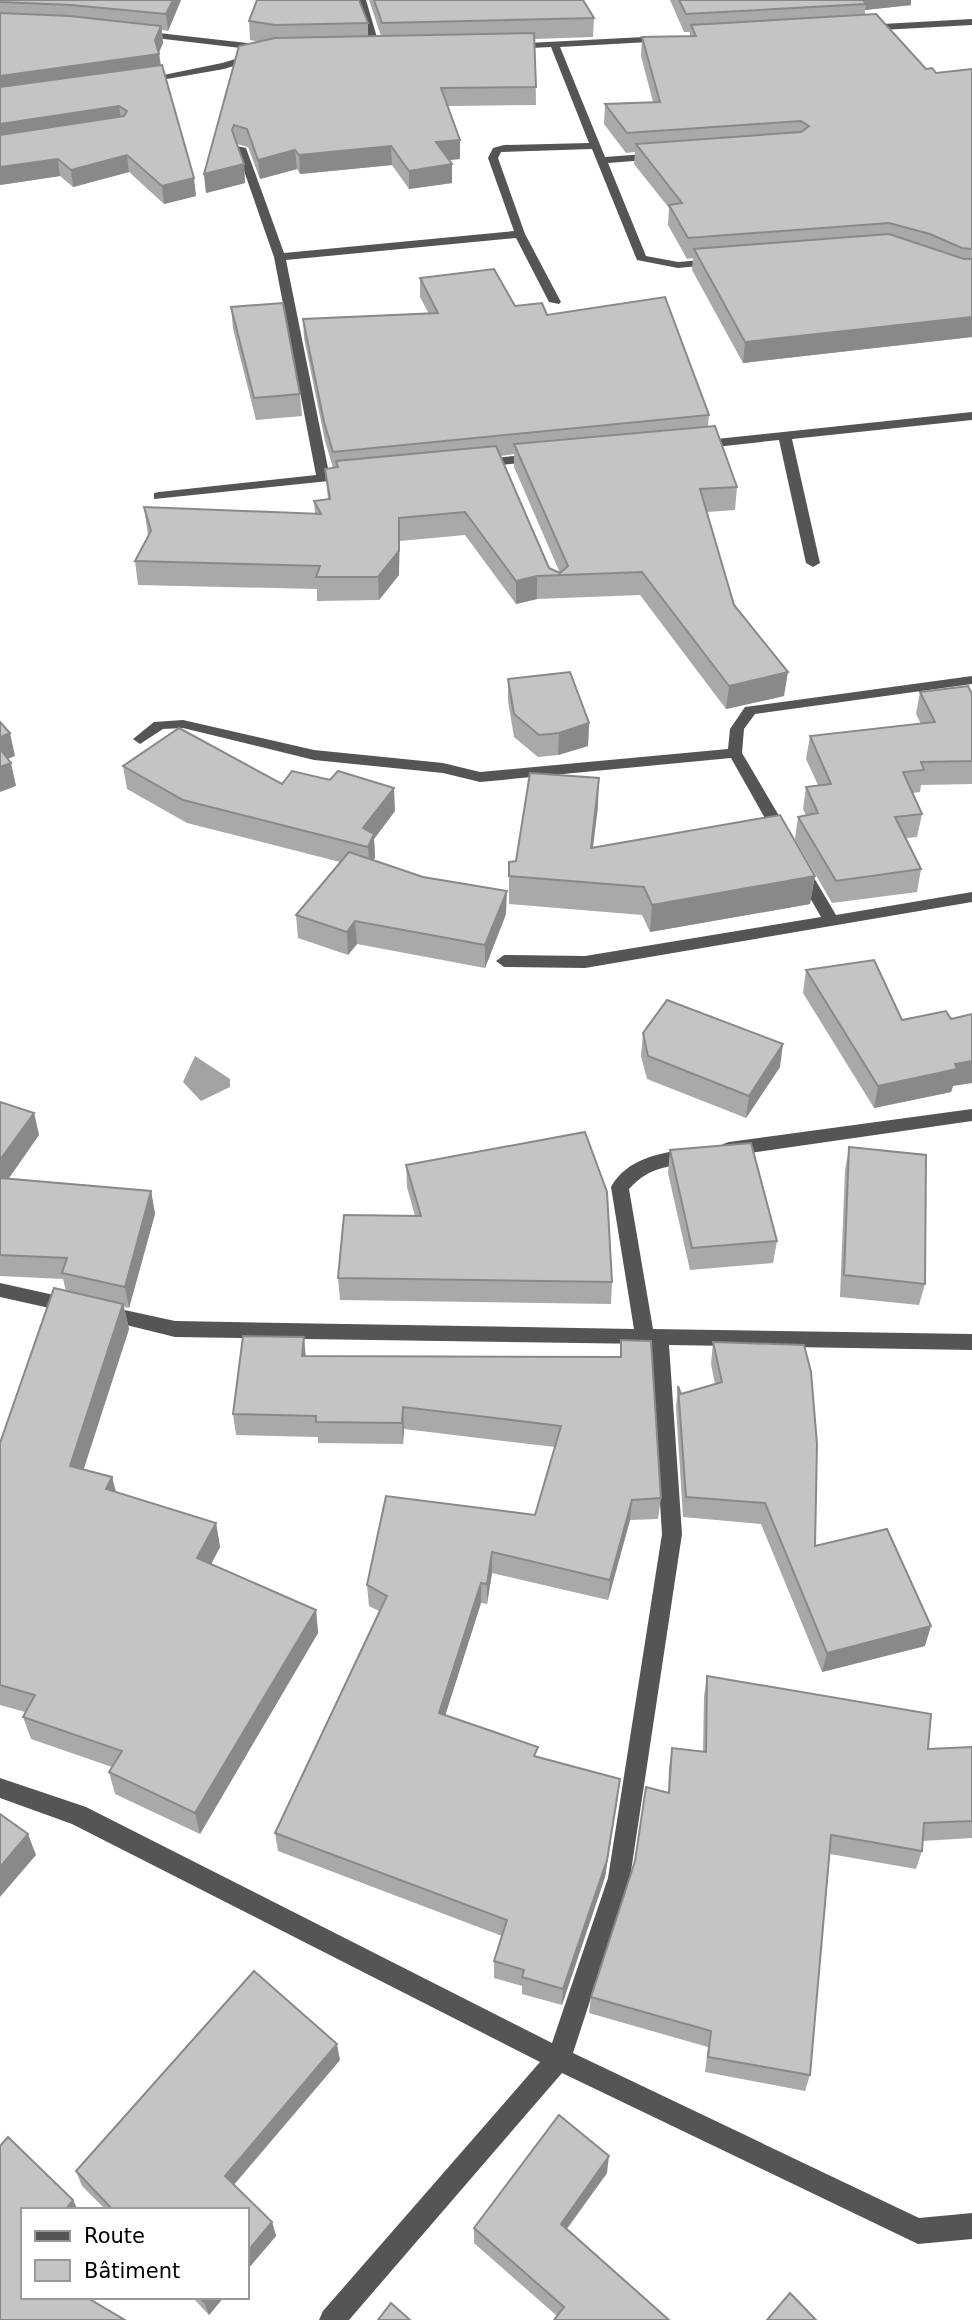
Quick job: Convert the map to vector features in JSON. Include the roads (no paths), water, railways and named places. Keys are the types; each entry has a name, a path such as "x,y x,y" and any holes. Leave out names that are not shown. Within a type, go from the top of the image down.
{"street":[{"path":"362,0 378,49"},
{"path":"847,29 972,22"},
{"path":"125,32 276,50 224,66 127,83"},
{"path":"500,46 680,38"},
{"path":"555,45 641,258 677,265 733,260"},
{"path":"365,49 391,49"},
{"path":"555,302 520,234 493,158 497,150 596,146"},
{"path":"242,148 280,257 323,477"},
{"path":"601,160 667,156"},
{"path":"280,257 520,234"},
{"path":"677,446 972,416"},
{"path":"785,437 813,563"},
{"path":"474,463 504,467 555,456"},
{"path":"159,496 364,474"},
{"path":"831,920 735,753 737,729 750,710 972,680"},
{"path":"140,739 159,724 183,724 314,755 443,768 480,777 735,753"},
{"path":"504,961 584,962 972,897"},
{"path":"332,2320 559,2059 619,1878 672,1534 652,1336 620,1187 633,1171 651,1160 972,1115"},
{"path":"0,1290 175,1329 972,1342"},
{"path":"0,1788 78,1815 559,2059 918,2231 972,2226"}]}
